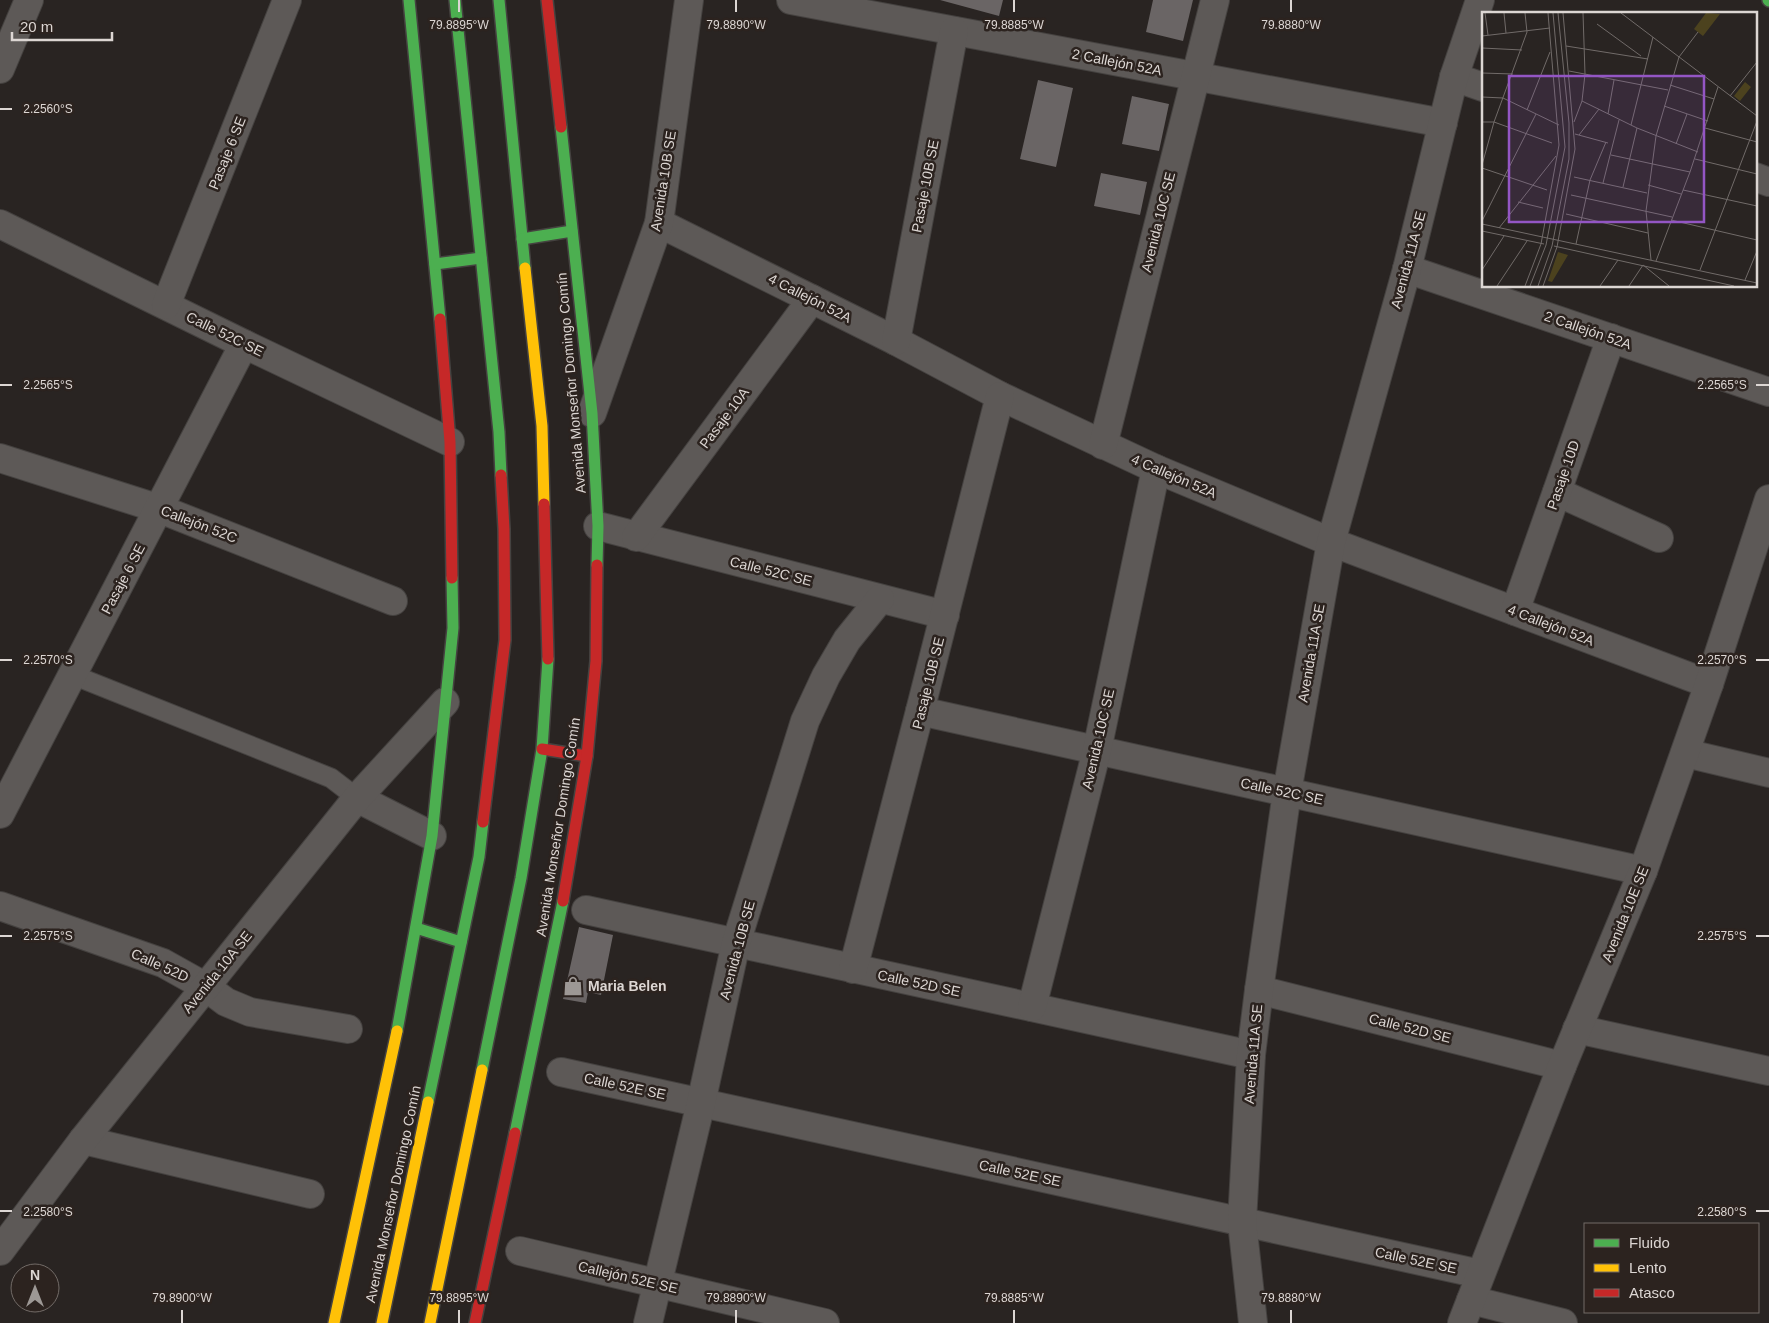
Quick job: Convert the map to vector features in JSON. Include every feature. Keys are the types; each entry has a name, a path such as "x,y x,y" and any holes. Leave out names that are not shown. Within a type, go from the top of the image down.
{"main road":[{"path":"334,1323 395,1042 432,836 452,628 450,442 435,264 409,0"},
{"name":"Avenida Monseñor Domingo Comín","path":"382,1323 478,857 493,749 505,640 504,529 499,432 455,0"},
{"name":"Avenida Monseñor Domingo Comín","path":"430,1323 521,878 542,749 549,650 542,426 499,0"},
{"name":"Avenida Monseñor Domingo Comín","path":"475,1323 562,906 587,756 596,661 598,526 592,413 547,0"},
{"path":"522,239 572,231"},
{"path":"435,264 481,258"},
{"path":"542,749 587,756"},
{"path":"416,928 461,942"}],"street":[{"path":"0,69 29,0"},
{"name":"Pasaje 6 SE","path":"166,305 287,0"},
{"name":"Avenida 10B SE","path":"592,413 659,222 689,0"},
{"name":"2 Callejón 52A","path":"791,0 1443,123"},
{"name":"Avenida 10C SE","path":"1103,445 1215,0"},
{"name":"Avenida 11A SE","path":"1253,1323 1242,1222 1251,1055 1258,990 1287,792 1331,542 1406,269 1454,77 1480,0"},
{"name":"Pasaje 10B SE","path":"896,341 954,31"},
{"path":"1454,77 1482,86"},
{"path":"1756,177 1769,182"},
{"name":"4 Callejón 52A","path":"659,222 896,341 1000,396 1156,469 1331,542 1709,684"},
{"name":"Calle 52C SE","path":"0,224 244,344 450,442"},
{"name":"2 Callejón 52A","path":"1406,269 1769,392"},
{"name":"Pasaje 10A","path":"636,537 812,299"},
{"name":"Pasaje 10D","path":"1515,611 1611,338"},
{"name":"Pasaje 6 SE","path":"0,814 244,344"},
{"name":"Pasaje 10B SE","path":"853,969 1000,396"},
{"name":"Callejón 52C","path":"0,458 160,508 393,601"},
{"name":"Avenida 10C SE","path":"1032,1007 1097,750 1156,469"},
{"path":"1557,492 1659,538"},
{"name":"Avenida 10E SE","path":"1467,1311 1562,1066 1643,871 1709,684 1769,499"},
{"name":"Calle 52C SE","path":"598,526 945,616"},
{"name":"Avenida 10B SE","path":"648,1323 701,1103 736,943 805,721 826,676 847,640 880,599"},
{"name":"Avenida 10A SE","path":"0,1251 83,1140 357,798 445,702"},
{"name":"Calle 52C SE","path":"920,711 1643,871"},
{"path":"1685,753 1769,773"},
{"path":"357,798 432,836"},
{"name":"Calle 52D","path":"0,906 163,963 206,987 226,1002 250,1012 348,1029"},
{"name":"Calle 52D SE","path":"586,910 1251,1055"},
{"name":"Calle 52D SE","path":"1258,990 1562,1066"},
{"path":"1577,1029 1769,1071"},
{"name":"Calle 52E SE","path":"561,1072 1480,1274"},
{"path":"83,1140 310,1194"},
{"name":"Callejón 52E SE","path":"520,1251 825,1323"},
{"path":"1467,1311 1563,1323"}],"lane":[{"path":"73,675 330,778 357,798"}],"building":[{"path":"940,0 1003,0 999,16"},
{"path":"1153,0 1193,0 1183,41 1146,32"},
{"path":"1038,80 1073,88 1056,167 1020,159"},
{"path":"1132,96 1169,104 1159,151 1122,144"},
{"path":"1101,173 1147,182 1140,215 1094,206"},
{"path":"579,927 613,935 601,995 588,992 586,1003 563,999"}],"traffic: fast":[{"path":"409,0 440,319"},
{"path":"455,0 499,432 501,475"},
{"path":"499,0 525,268"},
{"path":"561,127 592,413 598,526 597,565"},
{"path":"522,239 572,231"},
{"path":"435,264 481,258"},
{"path":"397,1031 432,836 453,628 452,578"},
{"path":"482,1070 521,878 542,749 548,659"},
{"path":"428,1102 479,857 483,822"},
{"path":"515,1133 563,901"},
{"path":"416,928 461,942"}],"traffic: slow":[{"path":"525,268 542,426 544,504"},
{"path":"334,1323 397,1031"},
{"path":"430,1323 482,1070"},
{"path":"382,1323 428,1102"}],"traffic: jam":[{"path":"547,0 561,127"},
{"path":"440,319 450,442 452,578"},
{"path":"483,822 505,640 504,529 501,475"},
{"path":"544,504 548,659"},
{"path":"563,901 587,756 596,661 597,565"},
{"path":"542,749 587,756"},
{"path":"475,1323 515,1133"}],"place":[{"name":"Maria Belen","path":"573,986"}]}
